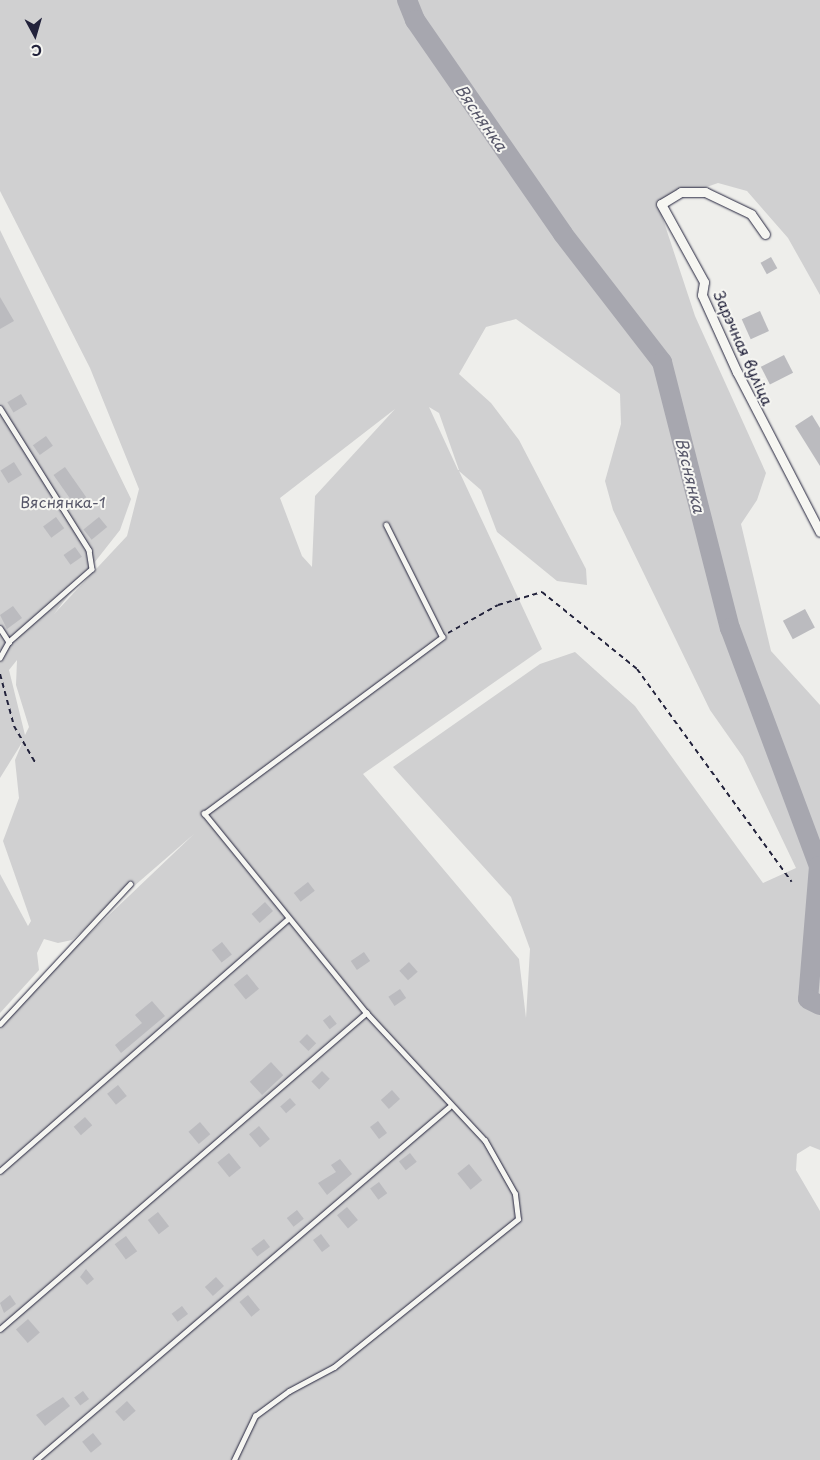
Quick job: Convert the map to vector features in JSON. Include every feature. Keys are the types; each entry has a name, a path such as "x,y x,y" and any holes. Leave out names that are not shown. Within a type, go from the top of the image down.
{"street":[{"name":"Зарэчная вуліца","path":"765,234 751,214 705,192 681,192 661,204 704,282 702,295 737,372 820,532"}],"lane":[{"path":"0,408 89,550 92,569 9,642 0,658"},
{"path":"234,1460 255,1416 289,1391 334,1367 518,1219 515,1194 485,1141 449,1107 286,920 204,814 442,637 386,525"},
{"path":"0,628 9,642"},
{"path":"0,1024 130,884"},
{"path":"0,1172 286,920"},
{"path":"0,1330 366,1013"},
{"path":"36,1460 449,1107"}],"path":[{"path":"442,637 498,605 542,592 637,668 792,882"},
{"path":"0,674 14,726 36,764"}],"green space":[{"name":"Вяснянка-1","path":"0,0 820,0 820,295 788,238 747,191 718,183 658,204 695,316 766,473 757,500 741,524 771,651 820,705 820,937 815,952 820,967 820,1150 810,1146 797,1154 796,1170 820,1211 820,1460 0,1460 0,1019 194,834 72,940 58,943 44,939 37,953 39,970 0,1013 0,874 28,926 31,921 3,841 19,798 15,760 23,741 0,778 0,230 131,499 120,530 54,614 127,536 139,489 90,368 0,191","holes":["516,319 620,394 621,424 605,481 613,510 710,710 743,757 796,868 763,883 635,706 575,652 540,664 393,767 511,897 530,949 526,1018 519,959 363,774 542,649 459,471 481,490 497,532 557,581 587,585 586,569 519,440 491,403 459,374 486,327","429,407 439,413 458,470","395,409 315,496 312,567 302,556 280,498","17,660 16,685 29,727 25,735 9,670"]}],"building":[{"path":"771,257 777,268 767,274 761,263"},
{"path":"0,297 14,321 0,329"},
{"path":"760,311 769,331 751,339 742,319"},
{"path":"784,355 793,373 770,385 761,367"},
{"path":"21,394 27,404 13,413 7,402"},
{"path":"812,415 820,428 820,466 795,426"},
{"path":"46,436 53,446 40,455 33,445"},
{"path":"14,462 22,475 8,483 0,470"},
{"path":"65,467 86,497 75,505 54,475"},
{"path":"56,517 64,528 51,538 43,526"},
{"path":"99,517 107,527 92,540 83,530"},
{"path":"75,547 82,557 70,565 64,555"},
{"path":"13,606 22,618 7,629 0,615"},
{"path":"805,609 815,628 793,639 783,621"},
{"path":"308,882 315,891 301,902 294,893"},
{"path":"265,902 273,911 260,923 252,914"},
{"path":"222,942 232,955 222,963 212,950"},
{"path":"364,952 370,961 357,970 351,961"},
{"path":"409,962 418,972 408,980 399,971"},
{"path":"247,974 259,989 246,999 234,985"},
{"path":"400,989 406,998 395,1006 388,997"},
{"path":"152,1001 165,1016 121,1053 115,1045 142,1023 135,1015"},
{"path":"330,1015 337,1024 330,1029 323,1021"},
{"path":"307,1034 316,1043 308,1051 299,1042"},
{"path":"271,1062 283,1075 262,1095 250,1082"},
{"path":"322,1071 330,1079 319,1089 311,1082"},
{"path":"118,1085 127,1096 116,1105 107,1094"},
{"path":"392,1090 400,1099 389,1109 381,1100"},
{"path":"290,1098 296,1105 286,1113 280,1107"},
{"path":"85,1117 92,1125 81,1135 74,1127"},
{"path":"378,1121 387,1133 379,1139 370,1127"},
{"path":"200,1122 210,1134 199,1144 189,1132"},
{"path":"259,1126 270,1139 260,1147 249,1134"},
{"path":"229,1153 241,1168 229,1177 217,1162"},
{"path":"410,1153 417,1162 406,1170 399,1162"},
{"path":"340,1159 352,1174 327,1195 318,1183 336,1172 331,1165"},
{"path":"469,1164 482,1180 471,1190 457,1173"},
{"path":"379,1182 387,1193 378,1200 370,1188"},
{"path":"347,1207 358,1220 348,1228 337,1215"},
{"path":"297,1210 304,1219 294,1227 287,1218"},
{"path":"158,1212 169,1226 159,1234 148,1220"},
{"path":"321,1234 330,1246 322,1252 313,1240"},
{"path":"126,1236 137,1251 126,1260 115,1244"},
{"path":"264,1239 270,1247 257,1257 251,1249"},
{"path":"86,1269 94,1279 87,1285 80,1277"},
{"path":"216,1277 224,1286 213,1296 205,1287"},
{"path":"10,1295 16,1304 4,1313 0,1303"},
{"path":"248,1295 260,1310 251,1317 239,1302"},
{"path":"182,1306 188,1314 178,1322 172,1314"},
{"path":"28,1319 40,1333 28,1343 16,1329"},
{"path":"83,1391 89,1399 80,1406 74,1398"},
{"path":"63,1397 70,1406 45,1426 36,1415"},
{"path":"127,1401 136,1411 124,1421 115,1412"},
{"path":"93,1433 102,1444 91,1453 82,1442"}],"waterway":[{"name":"Вяснянка","path":"407,0 415,20 563,234 662,362 730,628 819,866 808,999 820,1005"}]}
